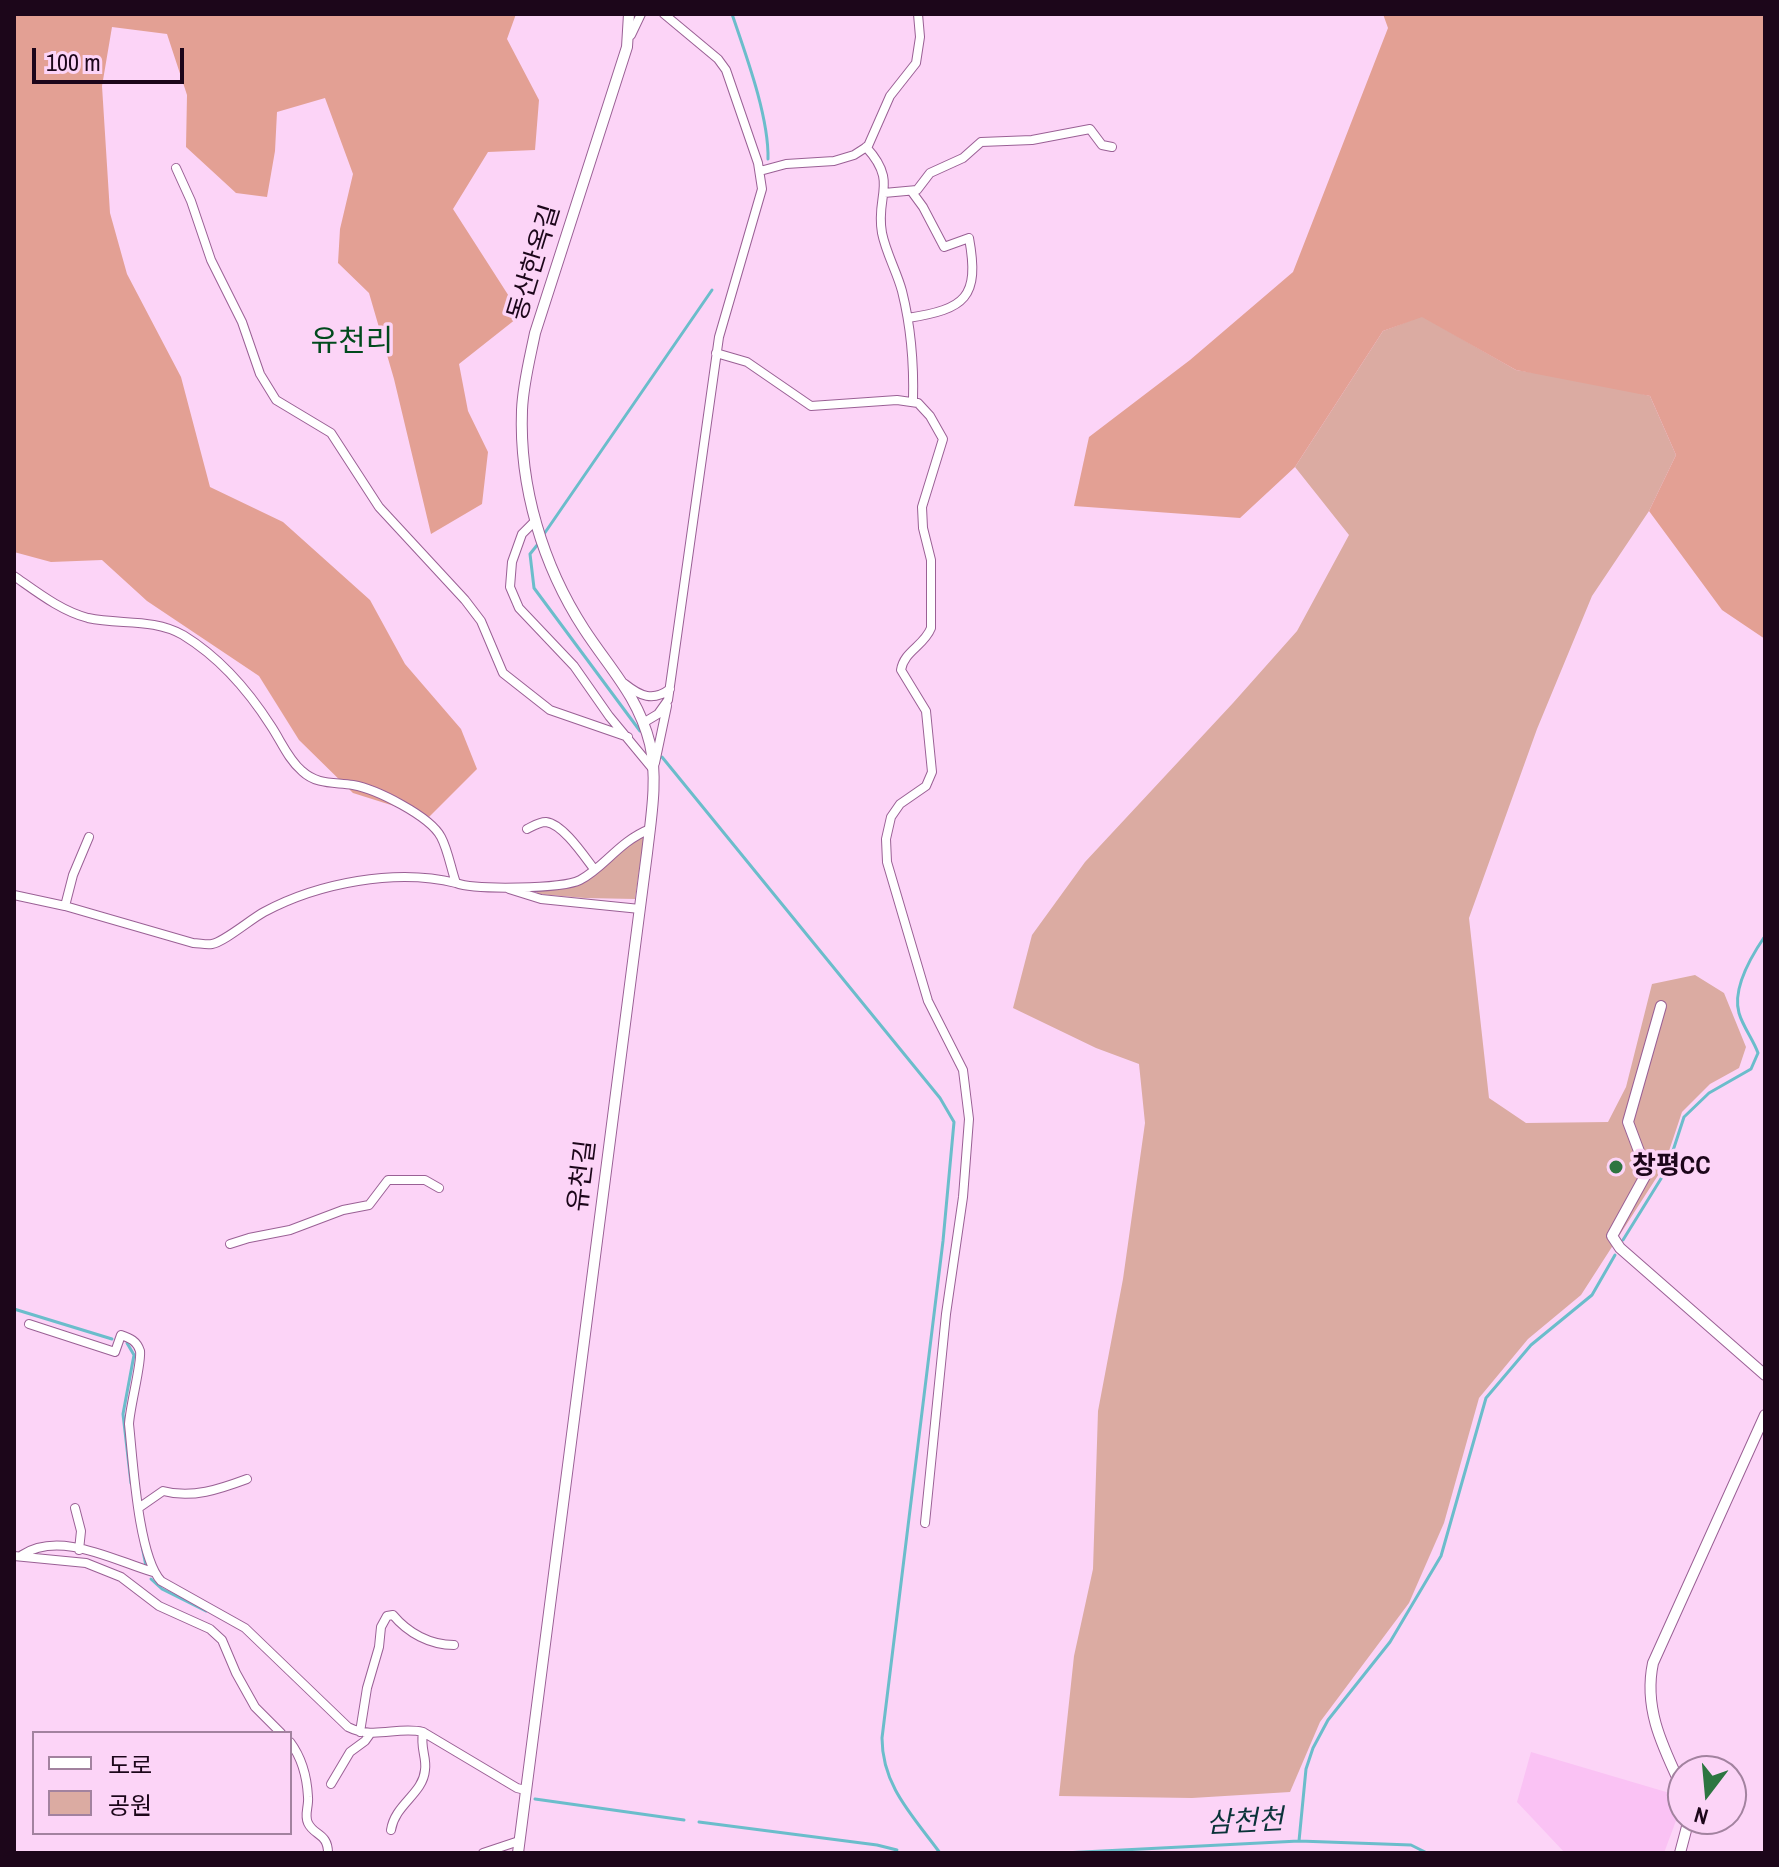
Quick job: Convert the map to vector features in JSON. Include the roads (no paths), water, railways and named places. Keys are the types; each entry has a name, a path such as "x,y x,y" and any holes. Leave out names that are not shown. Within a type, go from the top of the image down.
{"street":[{"name":"동산한옥길","path":"538,525 527,483 523,435 526,377 544,304 627,47 629,14"},
{"path":"627,47 641,14"},
{"path":"652,770 670,689 716,353 723,317 762,189 760,171 726,70 718,59 664,14"},
{"path":"760,171 786,164 834,161 854,155 866,147 872,140 890,96 916,63 920,37 918,14"},
{"path":"884,193 912,192 930,173 963,158 981,142 1032,140 1090,129 1102,145 1112,147"},
{"path":"866,147 883,169 883,237 908,318 913,401"},
{"path":"176,168 211,260 242,322 260,374 276,400 331,433 379,507 481,621 503,673 550,710 628,737"},
{"path":"908,318 943,312 957,306 974,273 969,238 944,247 912,192"},
{"path":"716,353 759,368 811,406 913,401 924,408 943,439 922,507 923,528 931,560 931,628 927,637 904,659 901,670 926,711 932,772 926,786 896,809 889,825 886,851 890,877 925,993 963,1070 969,1119 963,1197 946,1314 925,1523"},
{"path":"538,525 522,534 512,562 510,587 519,608 574,666 652,770"},
{"name":"유천길","path":"518,1853 650,829 652,770 651,751 643,723 625,684 569,605 538,525"},
{"path":"14,576 58,605 87,618 151,623 183,635 240,683 291,759 308,776 326,783 355,785 381,795 412,811 434,828 441,836 456,883"},
{"path":"625,684 649,697 660,696 670,689"},
{"path":"643,723 658,714 668,700"},
{"path":"527,829 540,823 551,824 570,838 594,869"},
{"path":"14,895 65,906 193,943 215,944 292,898 361,881 439,879 469,887 567,884 578,881 630,838 650,829"},
{"path":"65,906 73,875 89,837"},
{"path":"501,887 541,899 640,909"},
{"path":"1661,1006 1628,1122 1645,1176 1612,1236 1620,1248 1765,1375"},
{"path":"230,1244 290,1230 369,1205 388,1180 425,1180 439,1188"},
{"path":"29,1324 115,1352 121,1335 136,1343 140,1357 129,1424 147,1551 153,1572"},
{"path":"1668,1755 1653,1720 1649,1695 1653,1663 1765,1415"},
{"path":"140,1507 163,1491 203,1493 247,1479"},
{"path":"75,1508 81,1531 79,1550"},
{"path":"18,1556 40,1547 63,1546 153,1572 168,1586 245,1628 348,1727 365,1733 423,1732 525,1790"},
{"path":"18,1556 72,1560 121,1577 159,1606 210,1629 222,1640 255,1707 279,1731"},
{"path":"331,1784 365,1733 367,1688 379,1647 381,1627 387,1616 393,1615 402,1626 430,1642 454,1645"},
{"path":"391,1830 393,1816 417,1790 425,1770 421,1745 423,1732"},
{"path":"292,1745 301,1759 308,1800 306,1818 310,1827 321,1834 328,1845 328,1853"},
{"path":"483,1853 519,1841"}],"waterway":[{"path":"732,14 761,105 768,159"},
{"path":"544,534 712,290"},
{"path":"538,544 530,554 534,588 640,731"},
{"path":"662,757 940,1098 954,1122 943,1241 882,1738 883,1755 893,1786 940,1853"},
{"path":"1623,1240 1667,1169 1684,1117 1709,1093 1751,1069 1758,1053 1739,1013 1738,994 1749,962 1765,936"},
{"path":"1299,1841 1306,1769 1313,1748 1328,1720 1390,1642 1441,1556 1486,1398 1531,1345 1592,1295 1615,1255"},
{"path":"14,1309 112,1339"},
{"path":"127,1343 134,1355 123,1414 131,1483"},
{"path":"142,1546 146,1566"},
{"path":"151,1579 162,1589 206,1611"},
{"path":"535,1799 684,1820"},
{"path":"699,1822 897,1850"},
{"name":"삼천천","path":"1063,1853 1299,1841 1411,1845 1427,1853"}],"place":[{"name":"창평CC","path":"1616,1167"}],"district":[{"name":"유천리","path":"352,343"}]}
